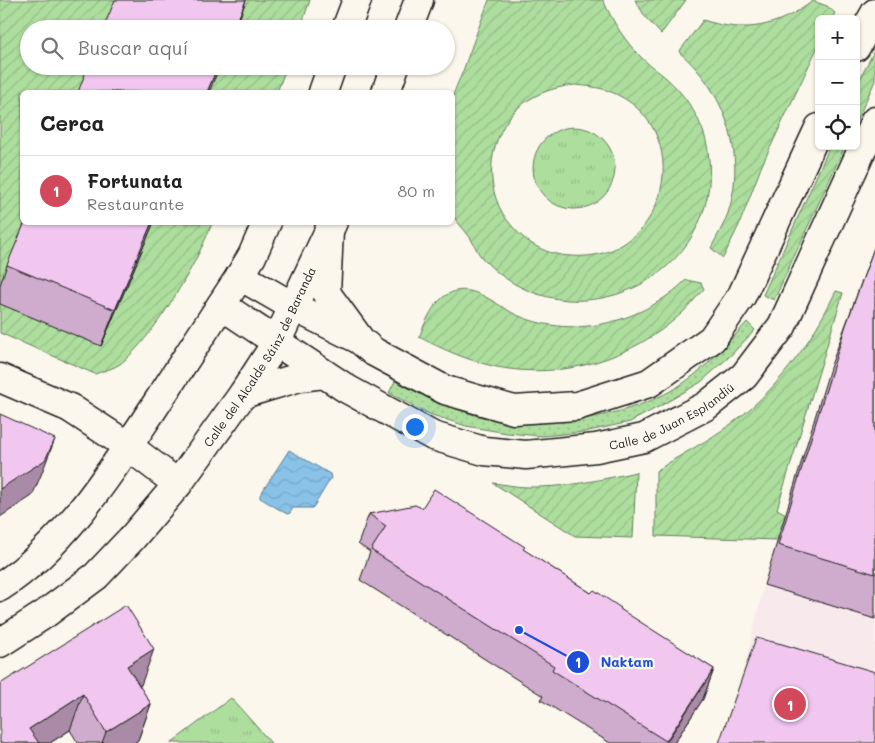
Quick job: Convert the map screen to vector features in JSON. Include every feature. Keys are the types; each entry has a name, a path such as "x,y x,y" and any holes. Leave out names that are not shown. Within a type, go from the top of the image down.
{"street":[{"path":"349,20 357,0"},
{"path":"411,20 419,0"},
{"path":"860,41 875,13"},
{"path":"323,90 329,75"},
{"path":"387,90 392,75"},
{"name":"Calle de Juan Esplandiú","path":"221,305 347,389 433,436 484,451 526,455 596,448 644,438 706,406 744,376 782,326 875,121"},
{"path":"240,276 294,307 361,341 374,352 444,390 514,410 577,406 649,382 712,340 742,295 815,137"},
{"path":"0,587 21,573 60,536 128,446 240,276 252,256 266,225"},
{"path":"331,227 326,293 361,341"},
{"name":"Calle del Alcalde Sáinz de Baranda","path":"0,643 45,614 96,576 133,537 178,484 243,394 276,343 331,227"},
{"path":"243,394 300,377 324,374"},
{"path":"0,378 70,408 128,446 178,484"}],"shaded area":[{"path":"875,245 875,743 719,743 743,674 764,585 830,368"}],"green space":[{"path":"0,0 310,0 303,20 20,20 20,75 284,75 278,90 20,90 20,225 211,225 196,258 160,319 133,352 120,364 111,369 95,374 0,333"},
{"path":"489,0 603,0 625,39 645,61 673,84 687,101 703,130 706,140 708,151 707,196 693,234 668,265 635,287 597,299 558,299 518,286 483,259 469,236 455,218 455,90","holes":["575,85 609,91 638,108 655,133 663,161 661,190 650,217 631,239 605,253 571,256 546,251 524,238 503,213 496,199 493,184 493,153 505,124 514,112 527,101 542,93 558,88"]},
{"path":"635,0 686,0 661,34 646,18"},
{"path":"813,1 827,6 835,13 834,15 815,15 815,52 762,165 739,225 723,258 711,248 728,213 733,191 735,168 733,146 728,125 709,85 679,52 703,20 733,27 761,26 787,17"},
{"path":"875,49 875,81 860,113 860,105 860,79"},
{"path":"566,127 582,127 597,134 608,145 615,160 612,184 603,197 582,209 566,209 551,202 540,191 533,176 533,160 540,145 551,134"},
{"path":"828,150 843,150 774,300 763,295"},
{"path":"686,280 701,283 704,289 684,311 662,330 618,354 571,368 546,371 497,367 457,355 419,337 437,303 442,298 456,291 464,290 481,295 519,316 541,323 563,326 586,326 608,323 650,307 669,295"},
{"path":"836,291 843,293 777,509 786,514 777,540 656,536 656,471 719,433 761,399 803,349"},
{"path":"747,322 755,330 701,382 630,422 584,432 541,436 507,433 466,426 429,414 389,393 395,381 453,408 496,420 561,421 609,414 632,408 675,389 707,363"},
{"path":"636,472 633,538 575,536 493,483 524,487 568,485"},
{"path":"231,698 271,743 170,743 175,740"}],"water":[{"path":"289,450 330,474 331,478 312,508 293,508 287,514 260,498 260,495"}],"building":[{"path":"115,0 246,0 238,20 107,20"},
{"path":"85,75 214,75 208,90 79,90"},
{"path":"24,225 151,225 115,310 7,265"},
{"path":"875,245 875,574 778,545 845,328"},
{"path":"0,414 55,439 45,460 0,489"},
{"path":"434,489 525,547 523,549 591,593 594,590 620,609 714,669 666,741 552,670 554,666 371,550 386,526 369,514 415,505 422,508"},
{"path":"126,605 154,649 127,666 151,704 106,732 83,694 29,729 39,743 0,743 0,684"},
{"path":"756,638 875,672 875,743 719,743"}],"place":[{"name":"Naktam","path":"519,630"},
{"name":"Fortunata","path":"790,704"}]}
